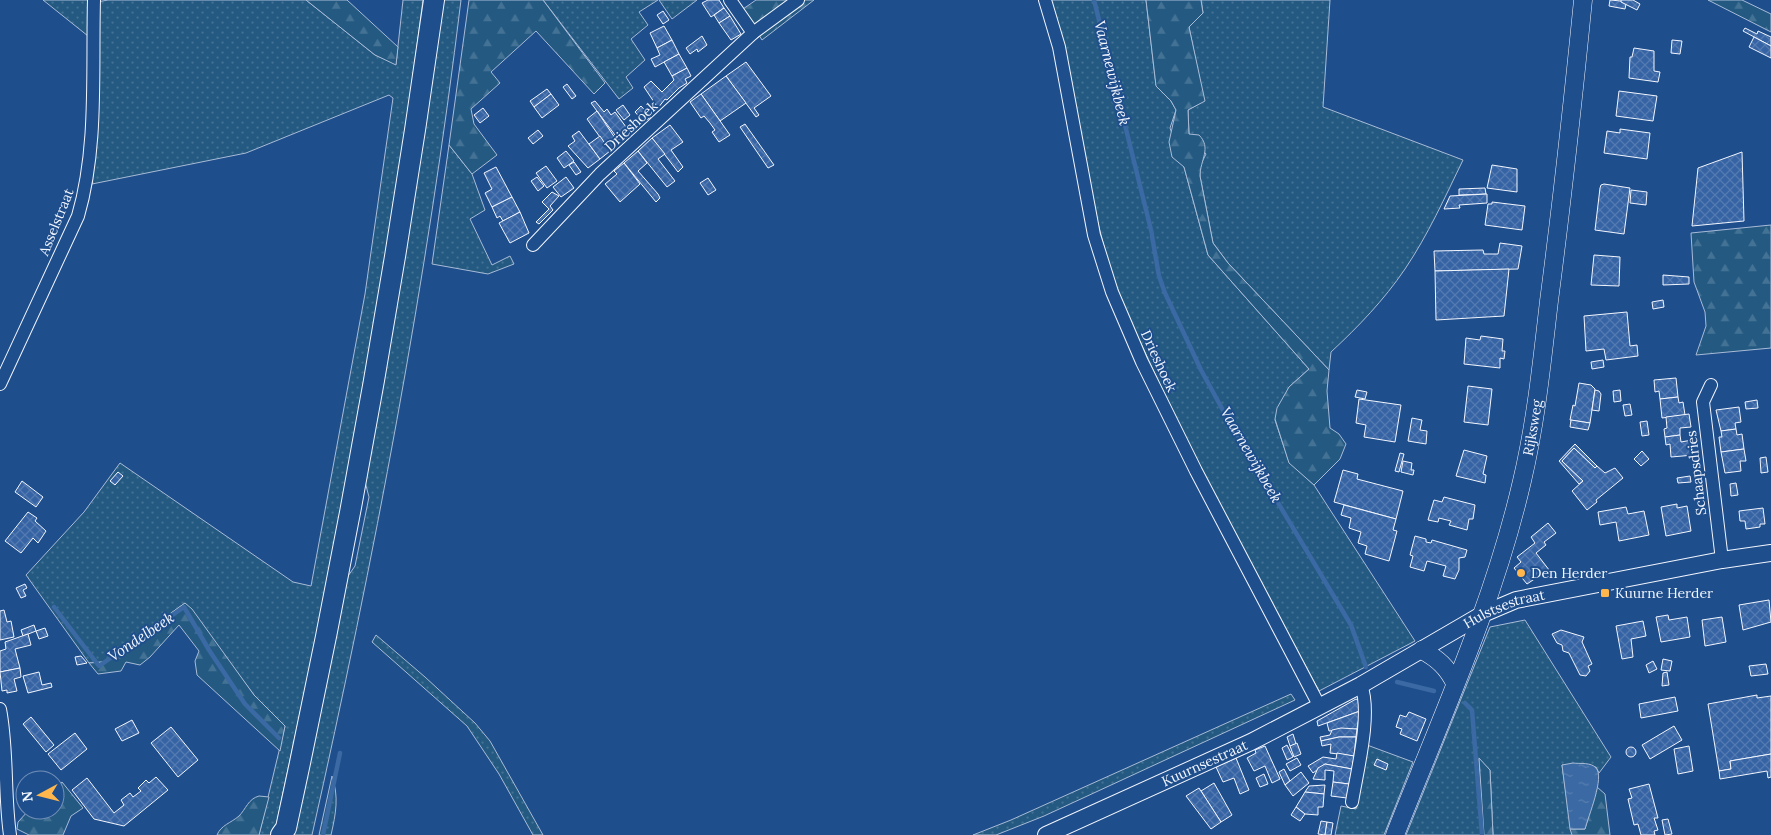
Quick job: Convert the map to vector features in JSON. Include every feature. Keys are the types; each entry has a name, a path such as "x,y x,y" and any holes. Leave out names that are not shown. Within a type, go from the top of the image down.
{"main road":[{"path":"284,832 322,665 369,417 404,205 434,0"},
{"name":"Rijksweg","path":"1395,835 1483,614 1503,554 1523,480 1531,435 1567,159 1583,0"},
{"path":"1422,650 1442,663 1455,684"}],"street":[{"name":"Asselstraat","path":"0,384 78,216 86,189 90,158 94,0"},
{"path":"730,0 753,33"},
{"name":"Drieshoek","path":"532,244 600,174 753,33 798,0"},
{"name":"Drieshoek","path":"1045,0 1059,47 1094,235 1112,292 1142,362 1196,471 1320,707"},
{"name":"Schaapsdries","path":"1712,384 1703,402 1722,560"},
{"name":"Hulstsestraat","path":"1422,650 1483,614 1516,600 1722,560 1771,553"},
{"name":"Kuurnsestraat","path":"1046,835 1251,742 1361,686 1422,650"},
{"path":"1352,802 1365,712 1365,696 1361,686"},
{"path":"0,709 6,744 5,795 10,835"}],"green space":[{"path":"43,0 88,0 88,36"},
{"path":"108,0 306,0 375,55 396,64 403,0 423,0 398,187 330,572 274,835 259,835 285,726 254,695 185,603 103,662 89,663 26,575 84,512 120,463 293,582 311,586 365,294 393,98 389,95 246,153 92,184 97,2"},
{"path":"306,0 347,0 398,47 396,65 375,55"},
{"path":"441,0 461,0 432,210 397,419 357,628 312,835 292,835 346,579 355,566 369,497 365,482"},
{"path":"469,0 543,0 605,83 594,94 536,31 491,72 500,83 471,109 474,124 497,155 472,174 449,145"},
{"path":"543,0 658,0 639,12 648,25 631,39 645,60 626,77 633,88 619,99"},
{"path":"659,0 697,0 672,19"},
{"path":"756,0 814,0 762,40 743,9"},
{"path":"1050,0 1146,0 1156,85 1171,101 1176,110 1170,128 1184,167 1208,255 1309,369 1289,387 1275,420 1289,462 1314,485 1415,641 1319,691 1192,453 1115,288 1090,193"},
{"path":"1146,0 1201,0 1203,13 1189,27 1205,101 1188,110 1189,134 1199,135 1205,145 1200,176 1213,243 1228,263 1329,370 1327,391 1330,428 1339,434 1346,444 1340,459 1314,485 1289,463 1275,419 1277,408 1289,387 1309,369 1208,255 1184,167 1172,157 1169,142 1176,110 1171,101 1156,86"},
{"path":"1201,0 1330,0 1323,107 1463,160 1436,216 1413,256 1379,302 1361,323 1331,352 1329,370 1228,263 1213,243 1200,176 1200,166 1206,154 1189,135 1188,110 1204,101 1189,27 1203,13"},
{"path":"1708,0 1742,0 1771,14 1771,32"},
{"path":"449,145 472,174 485,210 470,219 492,265 510,256 514,264 488,274 432,264"},
{"path":"1771,225 1771,348 1696,355 1706,326 1705,312 1694,282 1691,233"},
{"path":"185,603 192,609 254,695 285,726 280,751 197,675 195,661 199,651 179,625 150,657 140,665 126,662 121,671 98,674 89,663 103,662"},
{"path":"1525,620 1611,757 1599,773 1596,767 1562,765 1572,835 1493,835 1490,770 1479,759 1484,835 1406,835 1490,627"},
{"path":"376,635 475,723 490,741 543,835 533,835 499,774 467,726 372,642"},
{"path":"1291,694 1295,700 1044,816 996,835 973,835 1011,820"},
{"path":"1367,745 1413,762 1384,835 1335,835 1341,806 1356,809"},
{"path":"1479,758 1490,770 1493,835 1484,835"},
{"path":"332,776 336,798 333,827 331,835 319,835"},
{"path":"65,786 83,808 71,816 63,835 29,835 17,829 20,820 65,820"},
{"path":"1597,787 1605,794 1610,835 1572,835 1570,829 1585,829"},
{"path":"259,796 269,797 259,835 217,835 224,826 239,816 252,799"}],"water":[{"path":"1573,763 1594,766 1598,773 1599,780 1585,829 1570,829 1562,765"}],"building":[{"path":"708,0 719,0 724,8 711,17 702,3"},
{"path":"1610,0 1621,1 1626,4 1625,9 1609,6"},
{"path":"1621,0 1633,0 1640,4 1637,10 1621,2"},
{"path":"724,8 730,16 719,23 714,15"},
{"path":"663,11 669,20 663,24 657,15"},
{"path":"730,16 741,34 731,40 719,23"},
{"path":"664,26 672,40 657,48 650,33"},
{"path":"1745,28 1757,34 1758,31 1771,37 1771,46 1743,31"},
{"path":"702,36 707,45 698,52 697,49 690,54 686,48"},
{"path":"1754,37 1771,46 1771,58 1749,47"},
{"path":"672,40 679,54 655,67 651,59 660,55 657,48"},
{"path":"1672,40 1682,41 1680,54 1671,53"},
{"path":"1634,48 1654,51 1654,71 1660,72 1658,82 1629,78 1630,57 1632,57"},
{"path":"679,54 687,68 672,76 664,62"},
{"path":"746,62 771,96 754,108 759,115 756,117 726,76"},
{"path":"687,68 691,76 685,79 687,83 667,100 665,99 658,108 644,87 651,81 662,92 674,80 672,76"},
{"path":"726,76 746,103 720,121 701,94"},
{"path":"567,84 576,96 572,99 563,87"},
{"path":"547,89 551,94 534,107 530,101"},
{"path":"1619,91 1657,96 1653,121 1616,116"},
{"path":"551,94 559,105 542,118 534,107"},
{"path":"701,94 730,135 719,142 712,132 715,130 710,123 704,116 701,118 690,102"},
{"path":"595,101 604,112 607,109 611,115 615,112 629,131 627,132 630,135 621,143 591,103"},
{"path":"623,105 630,115 624,120 616,110"},
{"path":"641,106 651,117 644,122 635,112"},
{"path":"483,108 489,116 480,123 474,115"},
{"path":"597,111 619,144 610,151 587,119"},
{"path":"745,124 774,165 768,168 740,127"},
{"path":"670,125 683,142 671,150 683,167 678,172 652,138"},
{"path":"1620,129 1650,133 1647,159 1604,153 1607,131 1620,133"},
{"path":"538,130 543,136 533,144 528,138"},
{"path":"579,131 600,159 588,168 568,146 575,141 572,136"},
{"path":"600,136 610,151 600,159 589,144"},
{"path":"652,138 665,154 658,159 675,181 667,187 638,151"},
{"path":"566,151 574,161 564,168 557,158"},
{"path":"638,151 647,163 638,171 658,194 660,198 656,202 624,163"},
{"path":"1742,152 1744,221 1692,226 1698,168"},
{"path":"574,162 581,172 576,175 569,165"},
{"path":"624,163 640,184 620,202 605,184 617,174 614,171"},
{"path":"1492,165 1517,169 1517,192 1487,188"},
{"path":"546,166 557,181 547,188 536,173"},
{"path":"496,167 512,197 492,207 485,193 492,189 484,173"},
{"path":"537,177 544,186 538,191 531,181"},
{"path":"566,177 574,188 561,197 553,187"},
{"path":"708,178 716,190 708,195 700,183"},
{"path":"1604,184 1630,188 1624,234 1595,230 1600,188"},
{"path":"1485,188 1486,194 1459,195 1459,189"},
{"path":"1631,190 1647,192 1646,205 1630,203"},
{"path":"552,192 559,196 550,206 553,210 539,224 536,222 549,209 542,202"},
{"path":"1487,194 1487,203 1459,205 1460,208 1444,209 1450,196"},
{"path":"512,197 520,212 503,221 500,216 497,218 492,207"},
{"path":"1492,202 1525,206 1522,230 1485,225 1488,204 1492,204"},
{"path":"520,212 529,233 510,243 499,223"},
{"path":"1500,243 1522,246 1518,269 1435,271 1434,251 1483,250 1484,254 1498,254"},
{"path":"1594,255 1620,257 1619,286 1591,285"},
{"path":"1509,269 1504,316 1436,320 1435,271"},
{"path":"1663,275 1689,277 1689,284 1663,285"},
{"path":"1663,300 1664,307 1653,309 1652,302"},
{"path":"1627,312 1630,346 1637,345 1638,356 1606,360 1604,349 1586,351 1584,316"},
{"path":"1481,336 1503,339 1502,351 1505,351 1504,359 1500,358 1500,368 1464,364 1466,338 1480,340"},
{"path":"1603,360 1604,367 1592,369 1591,362"},
{"path":"1676,378 1678,397 1660,399 1659,391 1655,392 1654,380"},
{"path":"1579,383 1591,385 1595,389 1590,423 1570,420 1573,405 1575,406"},
{"path":"1468,386 1492,389 1488,425 1464,422"},
{"path":"1357,390 1367,392 1365,399 1355,397"},
{"path":"1595,390 1601,394 1599,411 1592,410"},
{"path":"1620,390 1621,401 1614,402 1613,391"},
{"path":"1678,397 1679,403 1683,402 1685,415 1662,418 1660,399"},
{"path":"1359,399 1401,405 1395,442 1364,437 1366,425 1356,423"},
{"path":"1757,400 1758,408 1746,409 1745,402"},
{"path":"1630,404 1632,415 1625,416 1623,405"},
{"path":"1739,407 1741,422 1735,423 1736,429 1721,431 1716,410"},
{"path":"1689,414 1691,427 1680,428 1680,435 1665,437 1664,429 1667,428 1666,417"},
{"path":"1412,418 1422,420 1420,430 1427,431 1426,444 1408,441"},
{"path":"1571,420 1590,423 1588,430 1570,427"},
{"path":"1647,421 1649,435 1642,436 1640,422"},
{"path":"1736,429 1737,435 1742,434 1744,449 1721,452 1719,437 1722,437 1721,431"},
{"path":"1680,435 1681,442 1692,440 1694,455 1671,457 1670,444 1666,445 1665,437"},
{"path":"1575,444 1597,466 1595,468 1574,448 1562,461 1583,481 1579,484 1559,461"},
{"path":"1574,448 1595,468 1597,466 1605,473 1615,468 1623,478 1587,510 1572,491 1583,481 1562,461"},
{"path":"1744,449 1746,461 1740,461 1741,471 1725,473 1721,452"},
{"path":"1464,450 1487,456 1483,474 1486,475 1485,483 1456,476"},
{"path":"1642,451 1649,459 1641,466 1634,459"},
{"path":"1400,453 1404,454 1399,472 1395,471"},
{"path":"1766,457 1768,472 1761,473 1760,458"},
{"path":"1403,461 1412,463 1411,470 1414,470 1413,475 1401,472"},
{"path":"1343,470 1358,474 1357,479 1403,491 1396,519 1334,502"},
{"path":"118,472 123,476 115,485 110,481"},
{"path":"1690,476 1691,482 1678,483 1677,478"},
{"path":"22,481 43,497 36,507 15,492"},
{"path":"1736,483 1738,495 1731,496 1730,484"},
{"path":"1444,497 1475,505 1473,519 1469,519 1467,530 1449,525 1451,521 1439,518 1438,522 1428,520 1434,500 1442,502"},
{"path":"1677,504 1677,508 1687,506 1691,531 1666,536 1661,507"},
{"path":"1344,505 1396,519 1393,530 1397,531 1389,561 1365,554 1367,546 1358,543 1361,532 1349,528 1351,518 1341,515"},
{"path":"1626,507 1628,514 1644,511 1649,535 1619,541 1616,522 1600,525 1598,512"},
{"path":"1763,508 1765,524 1760,524 1760,527 1746,529 1745,521 1740,521 1739,511"},
{"path":"28,512 37,518 35,521 46,531 38,543 33,538 21,553 5,541"},
{"path":"1548,523 1556,533 1544,542 1546,545 1536,553 1553,575 1549,577 1545,572 1527,584 1514,568 1521,562 1517,557 1535,543 1531,537"},
{"path":"1415,536 1426,539 1426,542 1431,543 1432,540 1467,550 1465,557 1459,558 1459,570 1455,579 1443,576 1446,566 1427,561 1424,571 1410,567 1413,556 1410,555"},
{"path":"25,584 27,588 23,590 26,596 21,598 16,588"},
{"path":"1769,600 1771,622 1743,630 1739,605"},
{"path":"4,610 7,622 11,621 14,637 0,640 0,611"},
{"path":"1668,615 1669,620 1687,617 1690,637 1661,642 1656,617"},
{"path":"1722,617 1726,642 1705,646 1702,620"},
{"path":"1643,621 1646,636 1631,639 1633,657 1622,659 1616,626"},
{"path":"34,625 36,631 23,636 21,630"},
{"path":"45,628 48,636 39,639 36,631"},
{"path":"1561,630 1584,637 1582,642 1592,664 1588,666 1590,671 1586,676 1580,675 1569,653 1563,651 1562,645 1557,643 1552,634"},
{"path":"28,634 31,645 15,649 20,668 0,672 0,651 6,649 5,642"},
{"path":"81,656 87,663 77,665 75,657"},
{"path":"1663,659 1672,661 1670,671 1661,670"},
{"path":"1653,661 1657,669 1649,673 1646,665"},
{"path":"1766,664 1768,674 1751,676 1749,666"},
{"path":"20,668 21,677 14,679 17,691 7,693 7,690 2,691 0,672"},
{"path":"39,672 42,685 51,683 52,687 28,693 23,676"},
{"path":"1667,672 1669,685 1662,686 1663,673"},
{"path":"1757,695 1757,698 1771,696 1771,754 1730,761 1731,769 1719,771 1708,704"},
{"path":"1675,697 1678,711 1641,718 1639,704"},
{"path":"1356,699 1360,701 1360,711 1318,726 1317,721"},
{"path":"1360,711 1357,729 1329,731 1327,723"},
{"path":"1409,712 1426,719 1417,741 1400,734 1402,729 1396,727 1400,715 1406,717"},
{"path":"31,717 54,745 46,752 23,724"},
{"path":"132,720 139,733 122,741 115,729"},
{"path":"1674,726 1682,740 1650,759 1642,745"},
{"path":"171,727 198,760 178,777 151,743"},
{"path":"1341,728 1357,729 1356,737 1339,737 1321,741 1320,737 1330,735 1332,730"},
{"path":"75,733 87,749 61,770 48,754"},
{"path":"1293,734 1296,744 1290,746 1287,737"},
{"path":"1339,737 1356,737 1354,756 1330,753 1331,744 1322,746 1321,741"},
{"path":"1297,743 1301,754 1294,757 1290,746"},
{"path":"1287,745 1293,757 1287,760 1282,748"},
{"path":"1265,746 1280,779 1272,783 1265,766 1254,771 1247,758 1256,753 1255,750"},
{"path":"1689,746 1693,771 1678,774 1674,749"},
{"path":"1629,747 1633,747 1636,752 1635,756 1629,757 1626,754 1626,750"},
{"path":"1337,753 1354,756 1352,769 1325,764 1313,773 1308,766 1323,757 1336,759"},
{"path":"1771,754 1771,777 1768,778 1767,771 1720,779 1719,771 1731,769 1730,761"},
{"path":"1236,758 1249,790 1240,794 1234,778 1223,782 1216,767"},
{"path":"1297,758 1301,765 1290,771 1286,764"},
{"path":"1377,759 1388,764 1386,770 1374,765"},
{"path":"1325,764 1352,769 1349,784 1333,782 1334,771 1325,770 1325,780 1313,779 1318,768"},
{"path":"1284,769 1290,781 1285,785 1279,772"},
{"path":"1301,772 1309,783 1293,796 1285,785"},
{"path":"1264,774 1268,784 1260,787 1256,778"},
{"path":"156,777 168,790 124,826 94,819 72,790 87,778 114,813 124,805 121,800 130,793 133,797 141,791 138,788 146,780 149,783"},
{"path":"1333,782 1349,784 1347,798 1331,796"},
{"path":"1214,783 1232,815 1221,822 1201,791"},
{"path":"1649,784 1658,818 1654,818 1658,830 1654,831 1655,835 1641,835 1638,824 1634,825 1628,799 1632,798 1629,789"},
{"path":"1325,785 1324,794 1305,792 1309,786"},
{"path":"1199,788 1221,822 1211,829 1186,796"},
{"path":"1305,792 1324,794 1323,807 1318,807 1318,815 1305,814 1296,807"},
{"path":"1296,807 1305,814 1300,821 1291,815"},
{"path":"1668,819 1672,834 1665,835 1662,820"},
{"path":"1321,821 1327,822 1325,835 1318,834"},
{"path":"1327,822 1333,823 1331,835 1325,835"}],"waterway":[{"name":"Vaarnewijkbeek","path":"1094,0 1152,234"},
{"name":"Vaarnewijkbeek","path":"1152,236 1159,276 1165,293 1201,370 1225,414 1351,625 1366,667"},
{"name":"Vondelbeek","path":"54,607 99,666 184,607 209,650 245,704 279,738"},
{"name":"Vaarnewijkbeek","path":"1397,682 1434,691"},
{"name":"Vaarnewijkbeek","path":"1465,703 1472,710 1482,835"},
{"name":"Vondelbeek","path":"323,835 340,753"}],"place":[{"name":"Den Herder","path":"1521,573"},
{"name":"Kuurne Herder","path":"1605,593"}]}
